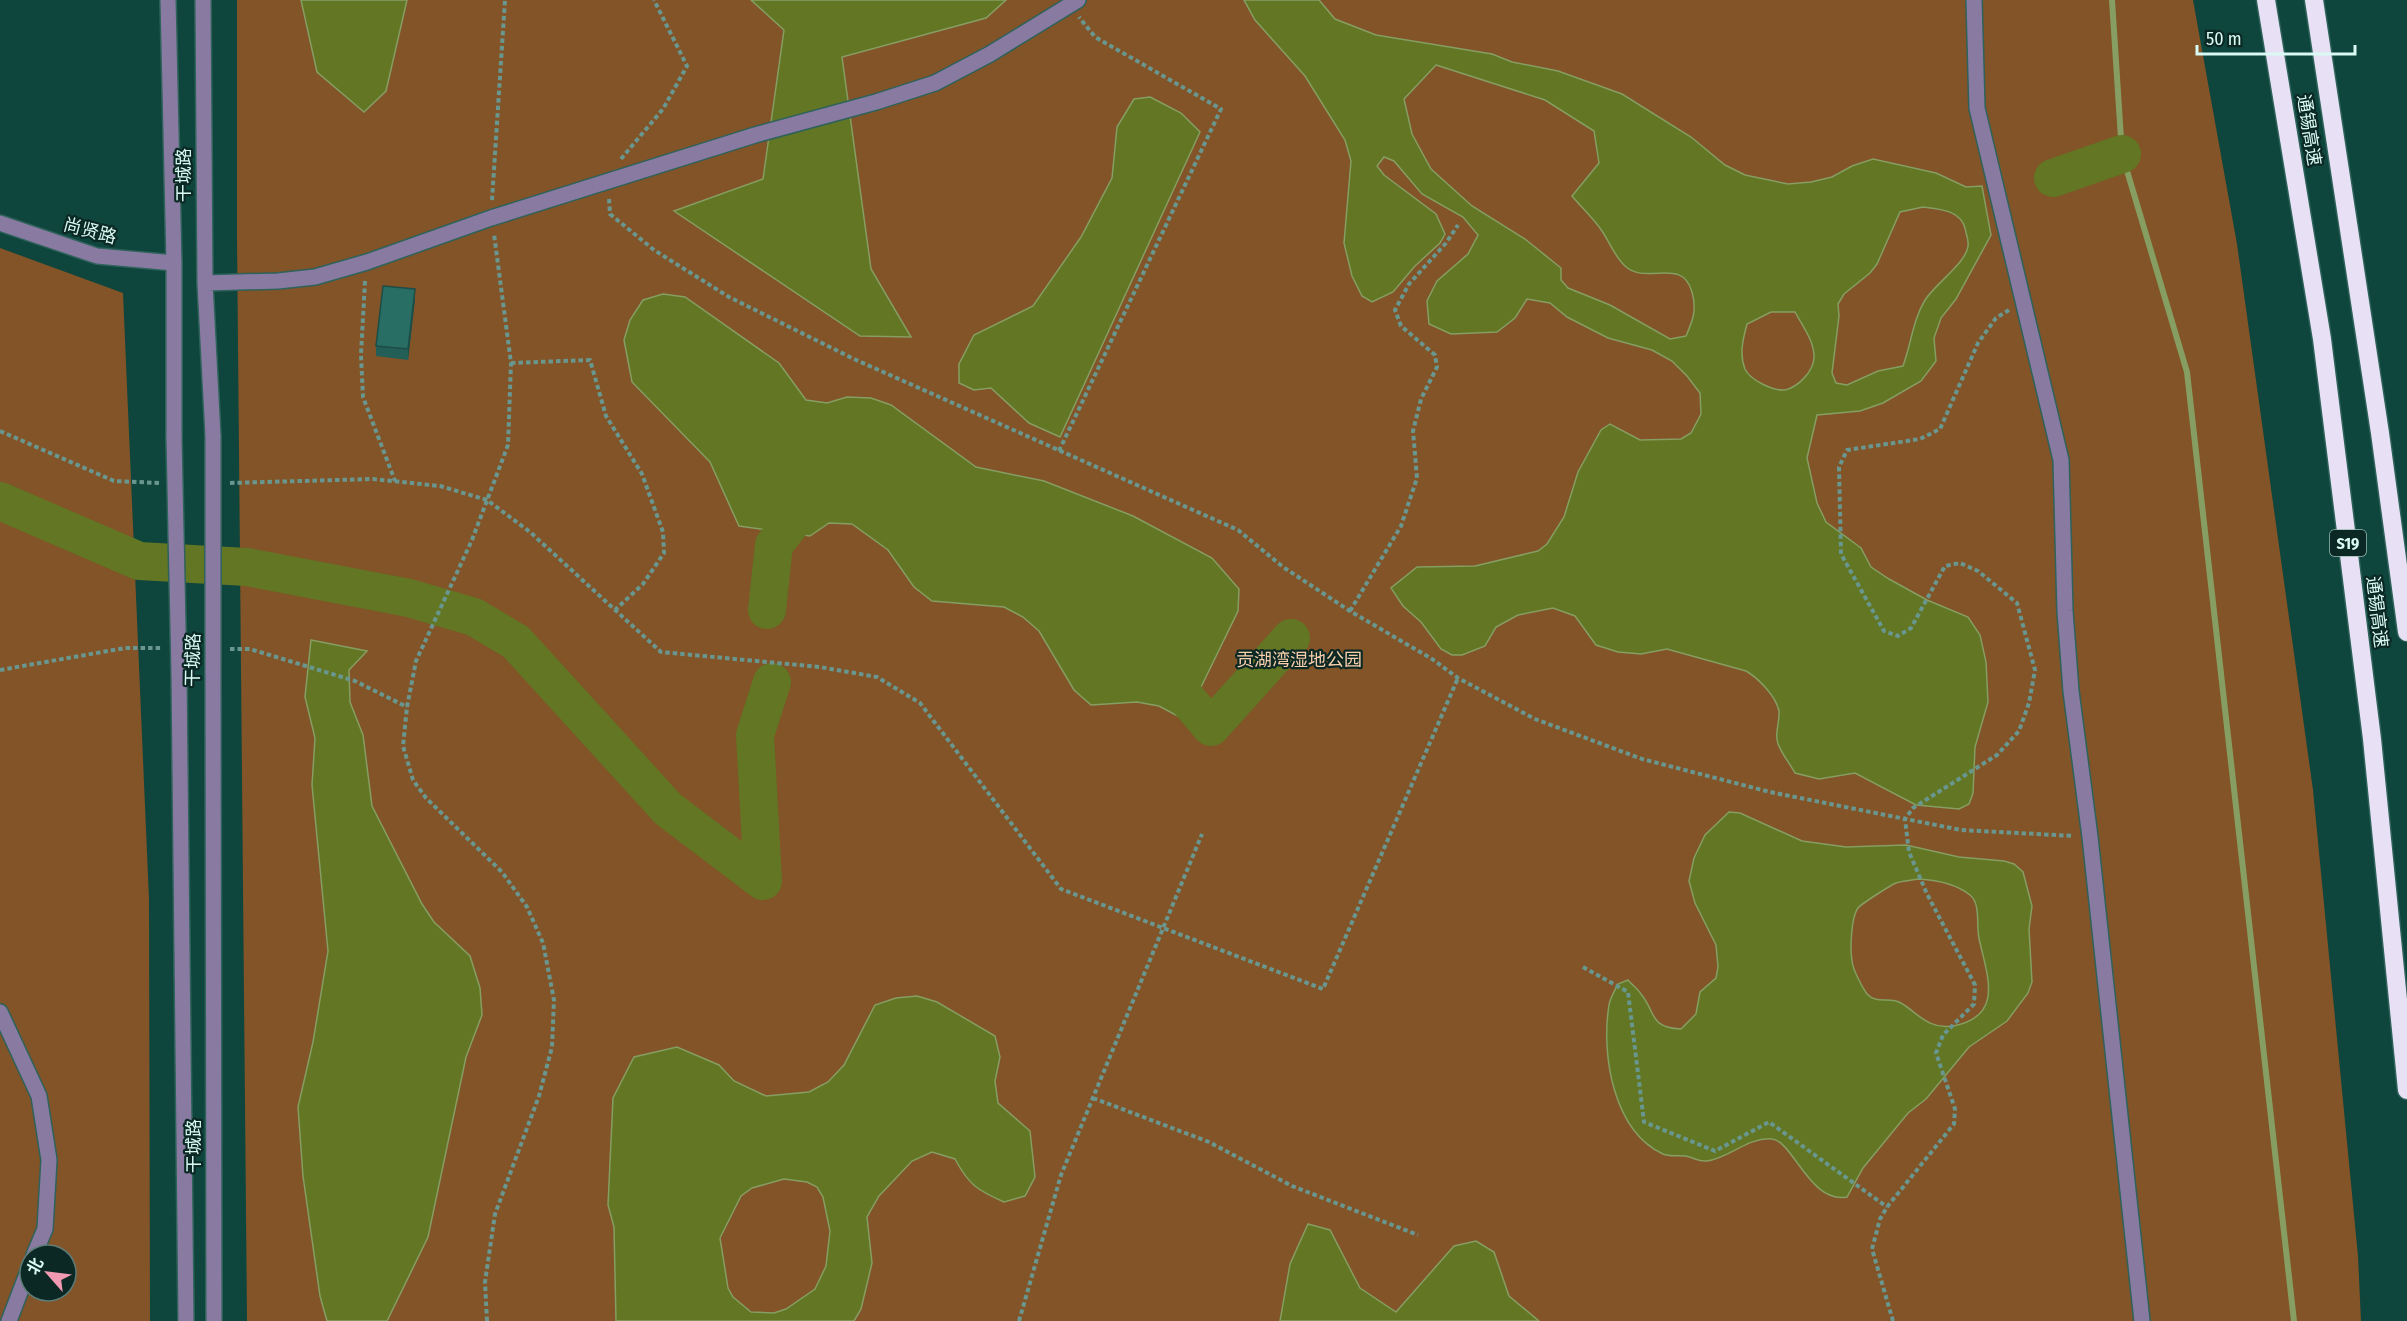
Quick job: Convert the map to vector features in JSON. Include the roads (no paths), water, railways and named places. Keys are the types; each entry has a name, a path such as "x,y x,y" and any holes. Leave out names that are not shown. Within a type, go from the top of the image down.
{"highway":[{"name":"通锡高速","path":"2266,0 2322,339 2372,739 2407,1090"},
{"name":"通锡高速","path":"2314,0 2407,632"}],"street":[{"name":"干城路","path":"168,0 174,261 174,438 186,1321"},
{"name":"干城路","path":"203,0 205,283 213,436 214,1321"},
{"path":"1974,0 1977,108 2061,460 2065,611 2071,691 2090,837 2142,1321"},
{"path":"205,283 278,281 315,277 367,262 491,218 755,135 876,102 935,83 1074,3"},
{"name":"尚贤路","path":"0,221 99,252 174,261"},
{"path":"0,1012 39,1096 49,1160 45,1229 39,1243"},
{"path":"9,1321 18,1297"}],"waterway":[{"path":"2112,0 2122,154 2187,372 2294,1321"},
{"path":"2053,178 2122,154"},
{"path":"767,610 774,545 812,496 817,497"},
{"path":"0,501 139,561 247,567 409,598 474,617 516,642 668,809 763,881 755,735 772,682"},
{"path":"1158,665 1211,727 1291,638"}],"park label":[{"name":"贡湖湾湿地公园","path":"1299,660"}]}
